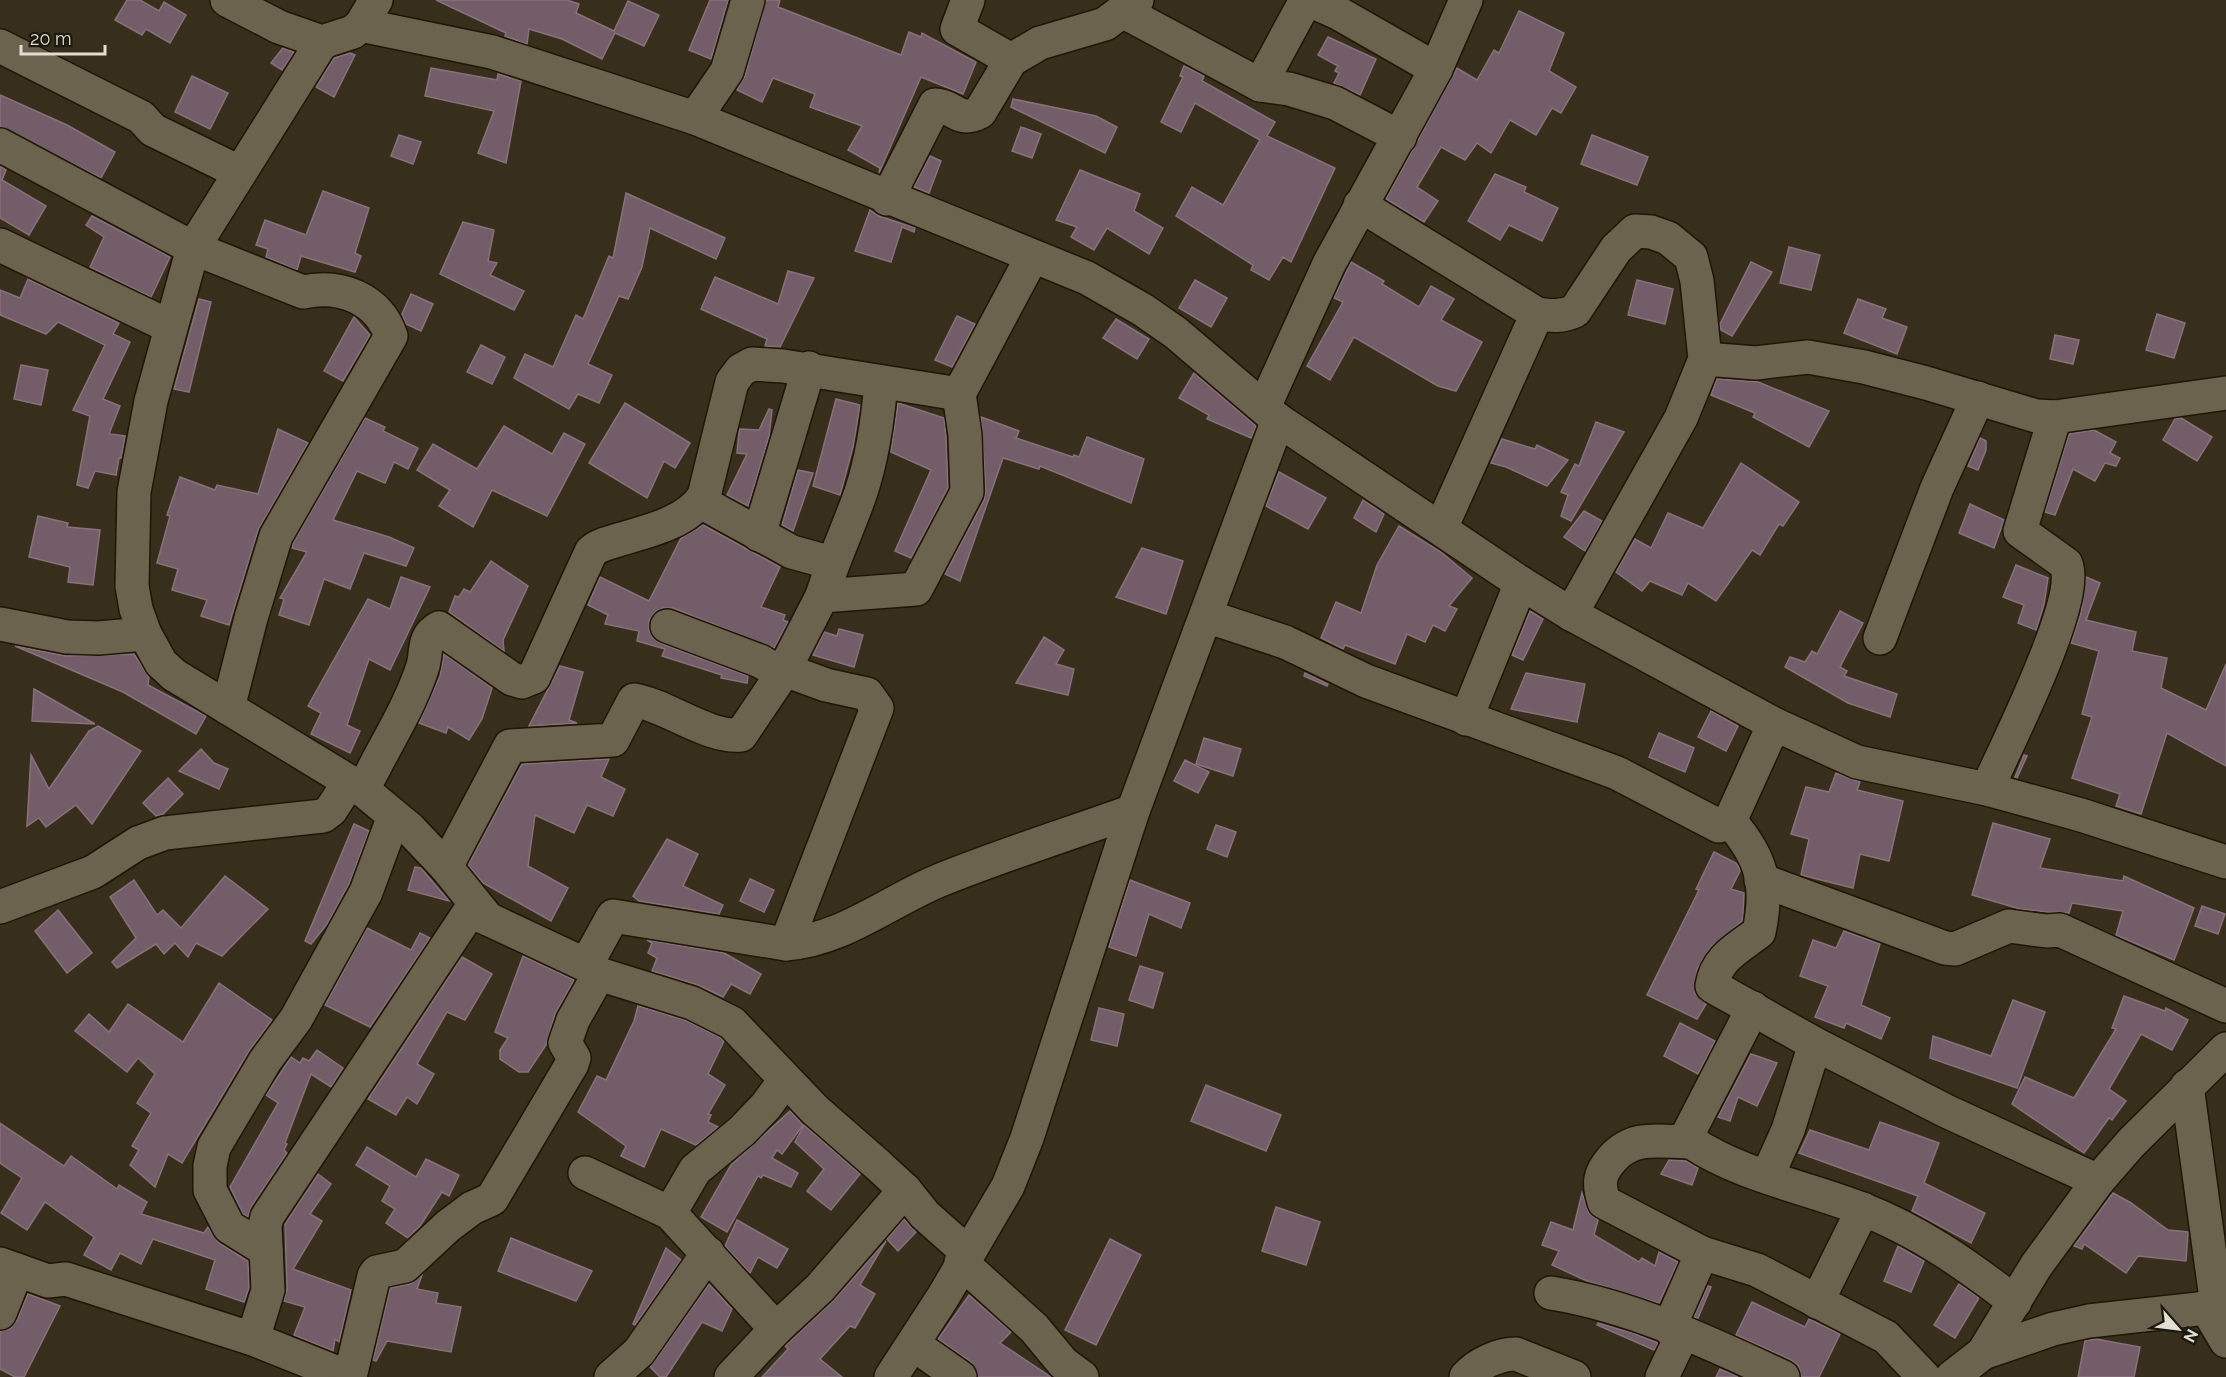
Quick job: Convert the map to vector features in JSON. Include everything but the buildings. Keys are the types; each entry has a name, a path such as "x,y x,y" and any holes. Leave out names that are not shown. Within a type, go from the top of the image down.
{"street":[{"path":"227,0 279,27 322,42 353,32 369,13 492,52 695,118 887,199 1087,279 1143,310 1176,333 1271,413 1521,583 1571,614 1774,724 1857,762 1987,789 2081,815 2226,862"},
{"path":"695,118 728,71 747,0"},
{"path":"968,0 957,29 1011,60"},
{"path":"1260,85 1308,0 1338,13 1436,69"},
{"path":"891,1377 1008,1186 1027,1138 1133,811 1206,616 1271,413 1329,264 1436,69 1466,0"},
{"path":"887,199 935,105 941,105 964,117 980,112 1011,60 1040,43 1099,27 1131,6 1260,85 1288,89 1335,103 1400,137"},
{"path":"322,42 193,249 151,401 134,492 132,586 145,634 161,663 174,675 356,786 394,816 446,867 488,919"},
{"path":"0,46 141,117 153,130 239,172"},
{"path":"0,145 193,249 303,292 322,288 356,296 376,308 392,336 276,536 251,618 228,708"},
{"path":"1360,205 1537,314 1564,316 1575,311 1616,249 1635,231 1651,232 1674,241 1691,257 1697,281 1705,359 1681,418 1571,614"},
{"path":"0,245 171,327"},
{"path":"822,596 916,589 967,492 965,435 959,394 1032,256"},
{"path":"1441,528 1537,314"},
{"path":"1705,359 1756,363 1808,357 1864,367 2036,416 2055,417 2226,393"},
{"path":"0,907 93,872 138,843 165,833 323,816 356,786 412,695 424,666 426,639 439,628 512,679 522,682 534,677 591,552 601,545 684,517 700,502 704,496 732,382 741,370 752,364 809,368 959,394"},
{"path":"759,535 809,368"},
{"path":"446,867 510,746 613,740 634,700 648,703 709,729 741,735 783,672 822,596 832,563 861,492 877,433 881,382"},
{"path":"1880,638 1937,488 1978,398"},
{"path":"1987,789 2034,685 2058,624 2068,582 2066,564 2019,531 2055,417"},
{"path":"700,502 792,552 832,563"},
{"path":"1466,719 1521,583"},
{"path":"1206,616 1285,642 1366,681 1617,773 1719,826 1730,821 1774,724"},
{"path":"0,624 67,637 98,638 145,634"},
{"path":"667,626 783,672 867,694 877,708 786,944"},
{"path":"0,1313 8,1267 48,1281 66,1279 253,1339 346,1377 374,1276 377,1272 405,1266 448,1226 472,1208 492,1199 572,1064 573,1058 565,1043 610,918 616,915 786,944 808,942 831,934 938,881 1133,811"},
{"path":"266,1250 229,1227 210,1190 210,1166 214,1147 265,1061 296,1019 366,892 394,816"},
{"path":"1730,821 1747,841 1759,866 1766,902 1759,932 1729,954 1714,970 1712,986 1815,1044 1946,1111 2098,1181"},
{"path":"1761,880 1945,948 1955,949 2009,926 2048,931 2060,930 2226,1006"},
{"path":"253,1339 268,1290 265,1226 267,1217 468,914 474,913 592,970 692,1003 732,1023 814,1110 905,1190 964,1257 1034,1328 1063,1363 1082,1377"},
{"path":"1691,1142 1689,1132 1753,1008"},
{"path":"1767,1176 1788,1130 1815,1044"},
{"path":"1983,1353 2036,1266 2098,1181 2131,1143 2226,1049"},
{"path":"670,1213 695,1170 742,1131 766,1106 786,1080"},
{"path":"2187,1086 2216,1306 2226,1341"},
{"path":"1924,1377 1886,1337 1756,1270 1702,1252 1604,1202 1599,1187 1600,1173 1625,1146 1639,1142 1691,1142 1703,1150 1767,1176 1863,1209 1912,1232 1965,1264 2014,1302"},
{"path":"585,1173 670,1213 776,1329"},
{"path":"731,1377 776,1329 820,1288 905,1190"},
{"path":"1817,1302 1863,1209"},
{"path":"1662,1377 1702,1252"},
{"path":"611,1377 639,1352 708,1253"},
{"path":"1551,1293 1590,1301 1676,1331 1782,1377"},
{"path":"1952,1377 1983,1353 2053,1329 2089,1321 2216,1306"},
{"path":"912,1344 960,1377"},
{"path":"1466,1377 1477,1366 1506,1354 1516,1354 1574,1377"}]}
